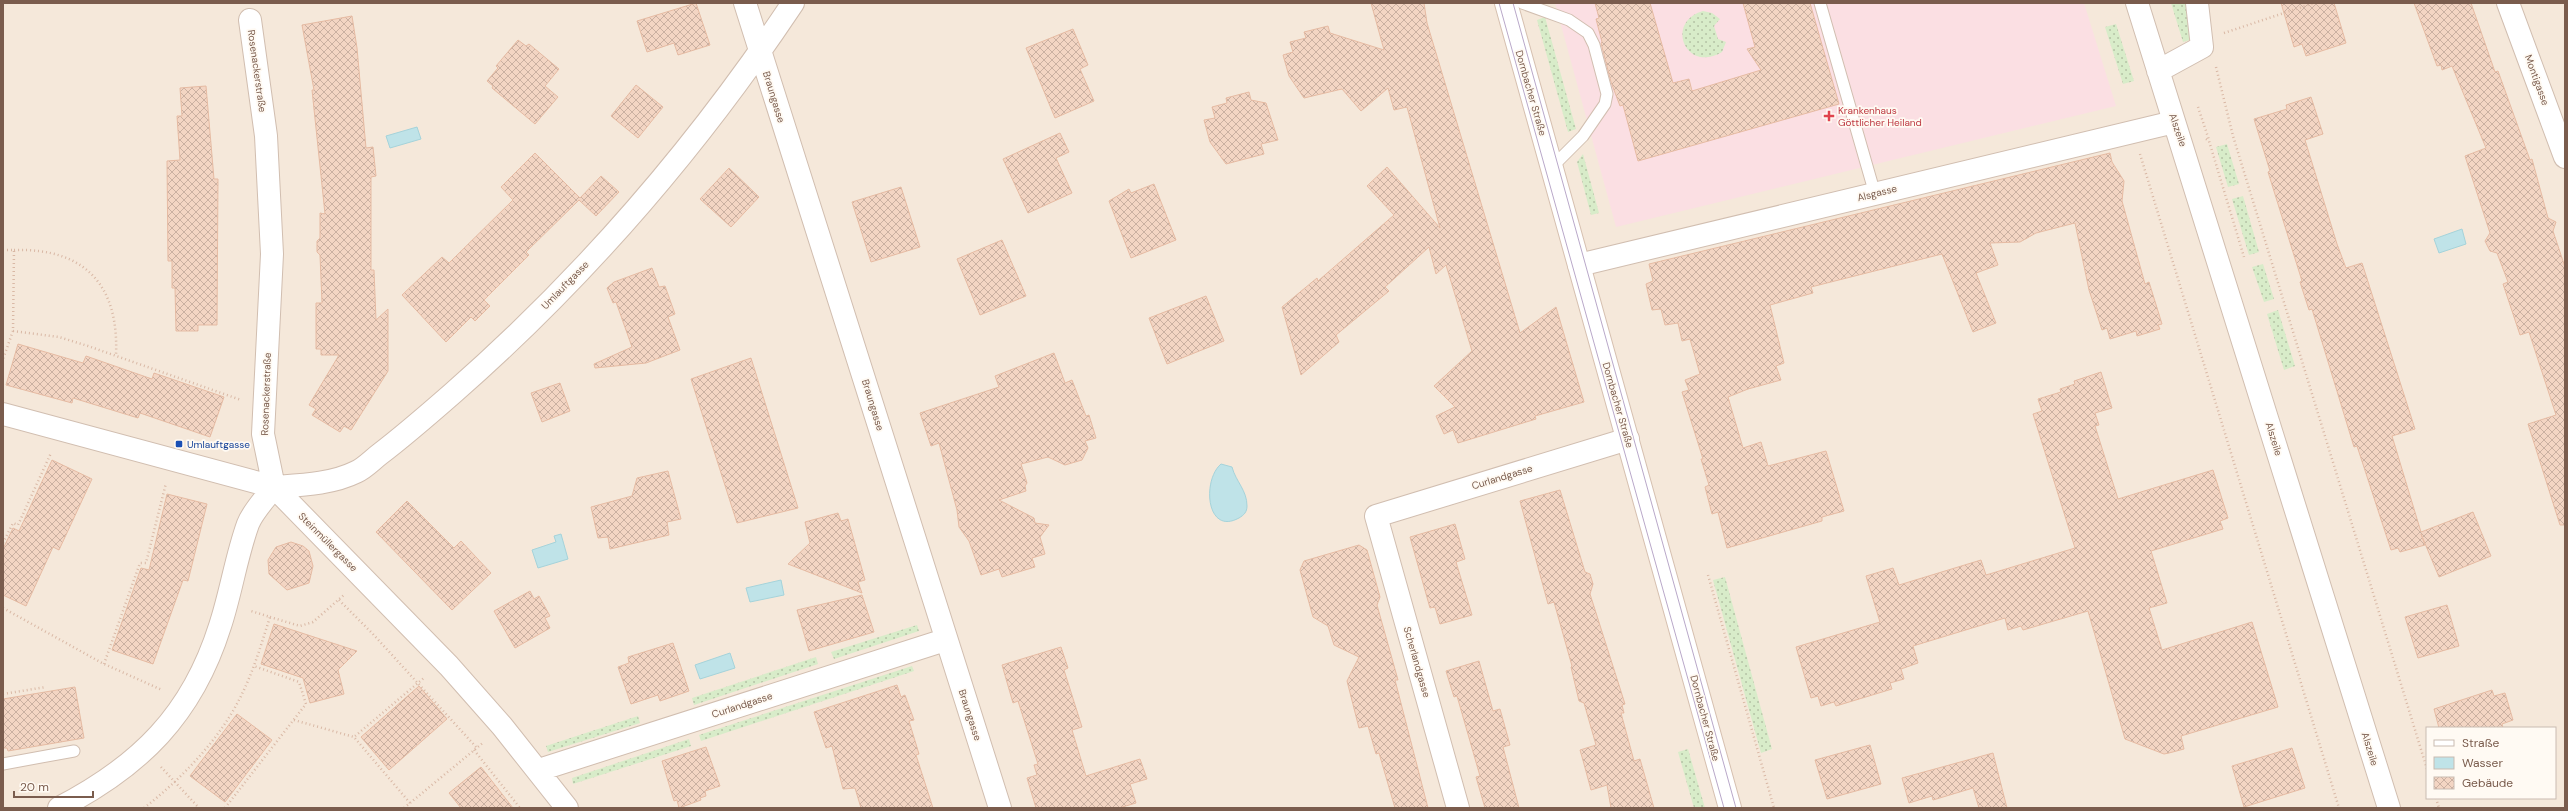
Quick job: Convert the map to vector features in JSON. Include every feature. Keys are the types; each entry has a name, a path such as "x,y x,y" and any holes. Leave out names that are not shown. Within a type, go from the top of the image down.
{"street":[{"name":"Braungasse","path":"745,3 778,112 871,397 945,640 1000,808"},
{"name":"Umlauftgasse","path":"274,487 313,484 356,472 404,436 492,358 567,284 652,190 729,95 793,3"},
{"name":"Alszeile","path":"2137,3 2389,808"},
{"path":"2158,71 2202,42 2197,3"},
{"name":"Montigasse","path":"2508,3 2565,157"},
{"name":"Dornbacher Straße","path":"1512,6 1552,167 1730,808"},
{"name":"Rosenackerstraße","path":"250,20 266,136 272,254 263,434 274,487"},
{"name":"Alsgasse","path":"1579,265 2174,122"},
{"path":"3,414 274,487 249,523 226,603 204,669 186,702 168,727 142,754 112,778 59,808"},
{"name":"Curlandgasse","path":"1376,516 1628,439"},
{"name":"Steinmüllergasse","path":"274,487 364,578 502,726 539,770 567,808"},
{"name":"Scherlandgasse","path":"1376,516 1458,808"},
{"name":"Curlandgasse","path":"539,770 945,640"}],"lane":[{"path":"1820,3 1875,194"},
{"path":"1512,6 1569,20 1588,33 1594,45 1607,94 1605,104 1583,136 1552,167"},
{"path":"3,764 74,751"}],"path":[{"path":"2314,3 2224,33 2202,42 2215,65 2232,136 2426,766"},
{"path":"2140,152 2339,808"},
{"path":"3,250 32,250 59,254 82,266 93,276 103,289 112,310 115,323 116,356"},
{"path":"3,359 13,331 14,250"},
{"path":"13,331 59,337 242,400"},
{"path":"3,543 13,522 18,524 55,446"},
{"path":"104,664 140,563 146,563 168,476"},
{"path":"1708,575 1774,808"},
{"path":"226,603 300,626 313,622 364,578"},
{"path":"339,600 477,748"},
{"path":"3,608 104,664 186,702"},
{"path":"144,808 175,782 192,765 238,702 254,666 270,616"},
{"path":"225,808 306,704 299,682 254,666"},
{"path":"354,736 429,674"},
{"path":"3,694 46,687"},
{"path":"294,720 354,736 410,803"},
{"path":"404,808 502,726"},
{"path":"474,750 520,808"},
{"path":"159,765 199,808"}],"shaded area":[{"path":"3,3 2565,3 2565,808 3,808"},
{"name":"Krankenhaus Göttlicher Heiland","path":"1555,3 2084,3 2116,106 1616,227"}],"green space":[{"path":"2171,3 2190,3 2193,39 2183,42"},
{"path":"1703,11 1712,13 1720,19 1714,26 1718,39 1726,42 1722,52 1709,57 1698,56 1690,52 1684,44 1682,35 1684,25 1691,17"},
{"path":"1545,17 1576,129 1568,132 1537,20"},
{"path":"2116,24 2134,81 2123,84 2105,27"},
{"path":"2227,144 2239,184 2228,187 2216,147"},
{"path":"1583,154 1599,213 1591,215 1577,162"},
{"path":"2243,196 2259,252 2249,255 2232,199"},
{"path":"2263,264 2274,299 2264,302 2252,267"},
{"path":"2278,310 2295,366 2284,370 2267,314"},
{"path":"1725,577 1772,749 1761,753 1713,580"},
{"path":"917,625 919,631 834,659 831,652"},
{"path":"816,657 818,664 694,705 692,698"},
{"path":"912,666 914,671 701,741 699,735"},
{"path":"638,716 640,723 548,752 546,746"},
{"path":"689,739 691,746 573,784 572,778"},
{"path":"1688,749 1705,808 1694,808 1678,752"}],"water":[{"path":"417,127 421,139 390,148 386,136"},
{"path":"2462,229 2466,244 2439,253 2434,239"},
{"path":"1221,464 1232,467 1247,500 1246,512 1239,518 1228,522 1220,519 1214,513 1210,504 1211,482 1215,472"},
{"path":"561,534 568,559 538,568 532,550 556,542 554,536"},
{"path":"781,580 784,595 750,602 746,588"},
{"path":"730,653 735,668 700,679 695,665"}],"building":[{"path":"696,3 710,45 678,55 674,43 647,52 637,21"},
{"path":"1371,3 1424,3 1427,23 1520,333 1556,307 1584,402 1535,416 1536,419 1458,443 1453,430 1444,434 1436,416 1455,407 1434,386 1472,351 1446,265 1436,274 1429,247 1385,287 1389,291 1336,335 1339,342 1301,375 1282,307 1317,278 1318,281 1394,215 1367,186 1387,167 1440,228 1407,107 1394,110 1388,88 1361,111 1342,89 1304,98 1289,76 1283,55 1293,52 1290,42 1306,38 1304,32 1328,26 1330,33 1384,50"},
{"path":"1595,3 1650,3 1673,83 1689,79 1692,91 1761,70 1747,49 1755,47 1743,3 1810,3 1839,104 1638,161 1623,105 1620,106 1611,82 1596,19 1599,18"},
{"path":"2281,3 2334,3 2346,43 2306,56 2302,44 2294,47"},
{"path":"2414,3 2471,3 2495,72 2498,71 2530,160 2532,159 2548,218 2556,222 2553,231 2565,267 2565,525 2560,525 2528,424 2556,415 2529,332 2520,335 2503,284 2508,282 2497,253 2490,251 2485,241 2490,233 2465,156 2486,148 2452,66 2442,70 2441,65 2437,66"},
{"path":"352,16 357,48 366,148 373,147 376,176 371,177 371,270 374,270 376,320 388,309 388,371 351,430 344,426 340,432 312,415 316,409 309,405 339,355 321,355 321,349 316,349 316,303 322,303 320,255 317,252 317,241 320,238 320,213 325,214 312,90 314,90 302,25"},
{"path":"1073,29 1088,65 1080,69 1094,101 1055,118 1026,48"},
{"path":"518,40 526,46 529,44 559,69 545,86 558,97 535,124 492,88 493,86 487,81 498,68 496,66"},
{"path":"636,85 663,107 638,138 611,116"},
{"path":"206,86 214,179 218,179 217,325 198,325 198,331 176,331 175,288 172,288 172,261 168,261 167,161 180,160 177,116 182,116 180,88"},
{"path":"1249,92 1251,100 1266,103 1278,140 1261,144 1264,154 1226,164 1210,142 1204,120 1215,118 1212,107 1227,103 1226,98"},
{"path":"2311,97 2323,134 2305,140 2337,244 2346,268 2362,263 2415,429 2392,436 2421,532 2473,512 2491,556 2439,577 2421,534 2425,545 2400,552 2398,548 2391,550 2357,446 2354,447 2312,309 2309,310 2300,282 2302,281 2268,172 2270,171 2254,119 2287,109 2286,105"},
{"path":"1060,133 1069,152 1056,158 1072,193 1028,213 1003,159"},
{"path":"535,153 580,198 601,176 619,192 596,216 579,200 526,252 529,255 484,300 490,306 475,321 471,317 446,342 402,295 442,257 449,263 513,200 501,187"},
{"path":"2110,153 2112,162 2124,181 2122,201 2145,284 2149,282 2162,324 2158,325 2160,329 2137,336 2136,331 2110,339 2107,328 2102,330 2089,290 2075,223 2036,233 2020,242 1990,243 1998,265 1976,273 1996,323 1973,332 1942,254 1811,287 1813,293 1770,305 1784,363 1776,366 1781,380 1748,389 1728,397 1743,448 1761,442 1768,466 1826,451 1844,511 1822,517 1822,521 1727,548 1718,512 1712,514 1705,487 1709,485 1701,459 1703,459 1682,392 1689,390 1685,380 1700,374 1690,339 1682,341 1678,323 1665,325 1661,309 1652,310 1646,284 1653,281 1649,264"},
{"path":"729,168 759,197 731,227 700,199"},
{"path":"1154,184 1176,240 1131,258 1109,201 1129,189 1131,193"},
{"path":"901,187 920,247 871,262 852,202"},
{"path":"1002,240 1026,296 980,315 957,259"},
{"path":"652,268 659,287 665,286 675,314 668,317 680,350 646,363 595,368 594,364 632,347 616,302 613,303 607,288 614,282"},
{"path":"1206,296 1224,341 1167,364 1149,318"},
{"path":"18,344 83,363 86,356 152,379 154,373 224,397 210,437 140,413 138,418 73,398 72,403 6,385"},
{"path":"1054,353 1065,383 1072,380 1086,416 1089,415 1096,438 1085,441 1088,448 1082,460 1065,465 1048,457 1021,464 1027,483 1025,486 1026,491 999,500 1034,518 1035,523 1049,525 1040,537 1045,554 1032,558 1035,567 1002,577 999,569 981,575 969,541 959,527 957,510 939,443 931,446 920,413 999,387 995,376"},
{"path":"751,358 798,508 737,523 691,379"},
{"path":"2101,372 2112,408 2095,413 2099,425 2095,426 2118,499 2213,470 2228,518 2220,521 2223,529 2151,551 2167,603 2149,608 2162,650 2252,622 2278,707 2181,736 2184,749 2169,753 2164,754 2125,739 2088,611 2023,630 2021,626 2008,630 2005,618 1913,646 1918,663 1901,669 1904,679 1890,683 1892,689 1836,706 1834,702 1821,706 1818,696 1811,698 1796,647 1880,622 1866,576 1893,568 1899,585 1981,560 1986,575 2075,548 2033,414 2042,411 2038,399 2061,392 2060,389 2075,384 2074,381"},
{"path":"560,383 570,411 542,422 531,393"},
{"path":"52,460 92,479 59,550 53,547 26,606 3,595 3,549 13,528 19,531"},
{"path":"668,471 681,519 667,522 669,535 610,549 608,537 598,538 591,507 632,496 637,478"},
{"path":"1560,490 1585,572 1590,574 1593,584 1590,594 1625,704 1622,705 1624,713 1621,713 1634,761 1640,759 1654,808 1611,808 1607,785 1591,790 1580,750 1596,745 1584,703 1579,701 1572,666 1554,602 1548,604 1520,501"},
{"path":"167,494 207,504 188,581 183,580 153,664 112,650 141,568 149,570"},
{"path":"407,501 454,548 461,541 491,573 452,610 376,532"},
{"path":"838,513 841,521 848,519 865,580 858,582 862,593 788,564 810,543 805,522"},
{"path":"1455,524 1465,559 1456,562 1472,615 1440,624 1435,607 1430,608 1410,537"},
{"path":"291,542 303,546 309,551 313,566 309,583 287,590 269,574 268,560 276,547"},
{"path":"1359,545 1367,550 1380,597 1377,605 1398,680 1395,680 1428,808 1395,808 1379,753 1376,754 1368,726 1359,728 1347,681 1359,657 1334,645 1328,626 1313,617 1300,570 1304,561"},
{"path":"530,591 534,599 539,596 550,616 545,618 550,628 515,648 494,611"},
{"path":"862,595 874,632 809,651 797,610"},
{"path":"2447,605 2459,646 2418,658 2405,617"},
{"path":"274,624 357,651 338,670 344,694 310,703 303,678 261,664"},
{"path":"673,643 689,691 660,701 658,695 631,704 618,667 629,663 628,657"},
{"path":"1061,647 1068,668 1064,670 1082,727 1072,730 1086,776 1140,759 1147,779 1130,784 1136,803 1119,808 1036,808 1027,778 1037,775 1034,765 1038,764 1018,701 1013,703 1002,665"},
{"path":"1479,661 1493,711 1500,709 1510,745 1503,747 1519,808 1485,808 1476,777 1480,776 1457,696 1454,697 1446,671"},
{"path":"897,685 901,697 905,695 914,720 909,721 919,754 916,755 933,808 861,808 855,788 843,789 832,746 826,748 814,712"},
{"path":"419,686 447,719 389,770 361,737"},
{"path":"75,687 84,738 8,751 7,748 3,748 3,699"},
{"path":"2492,690 2494,696 2505,693 2513,720 2502,724 2503,727 2439,727 2434,709"},
{"path":"237,714 272,740 225,802 190,776"},
{"path":"1870,745 1881,784 1827,799 1815,760"},
{"path":"706,747 720,786 705,791 706,796 700,798 701,800 679,808 677,800 674,801 662,761"},
{"path":"2292,748 2305,788 2244,807 2232,766"},
{"path":"1993,753 2007,808 1979,808 1973,788 1933,800 1932,796 1909,803 1902,778"},
{"path":"481,767 513,808 461,808 449,793"}],"tram line":[{"path":"1499,3 1724,808"},
{"path":"1513,3 1736,808"}],"place":[{"name":"Krankenhaus Göttlicher Heiland","path":"1829,116"},
{"name":"Umlauftgasse","path":"179,444"}]}
